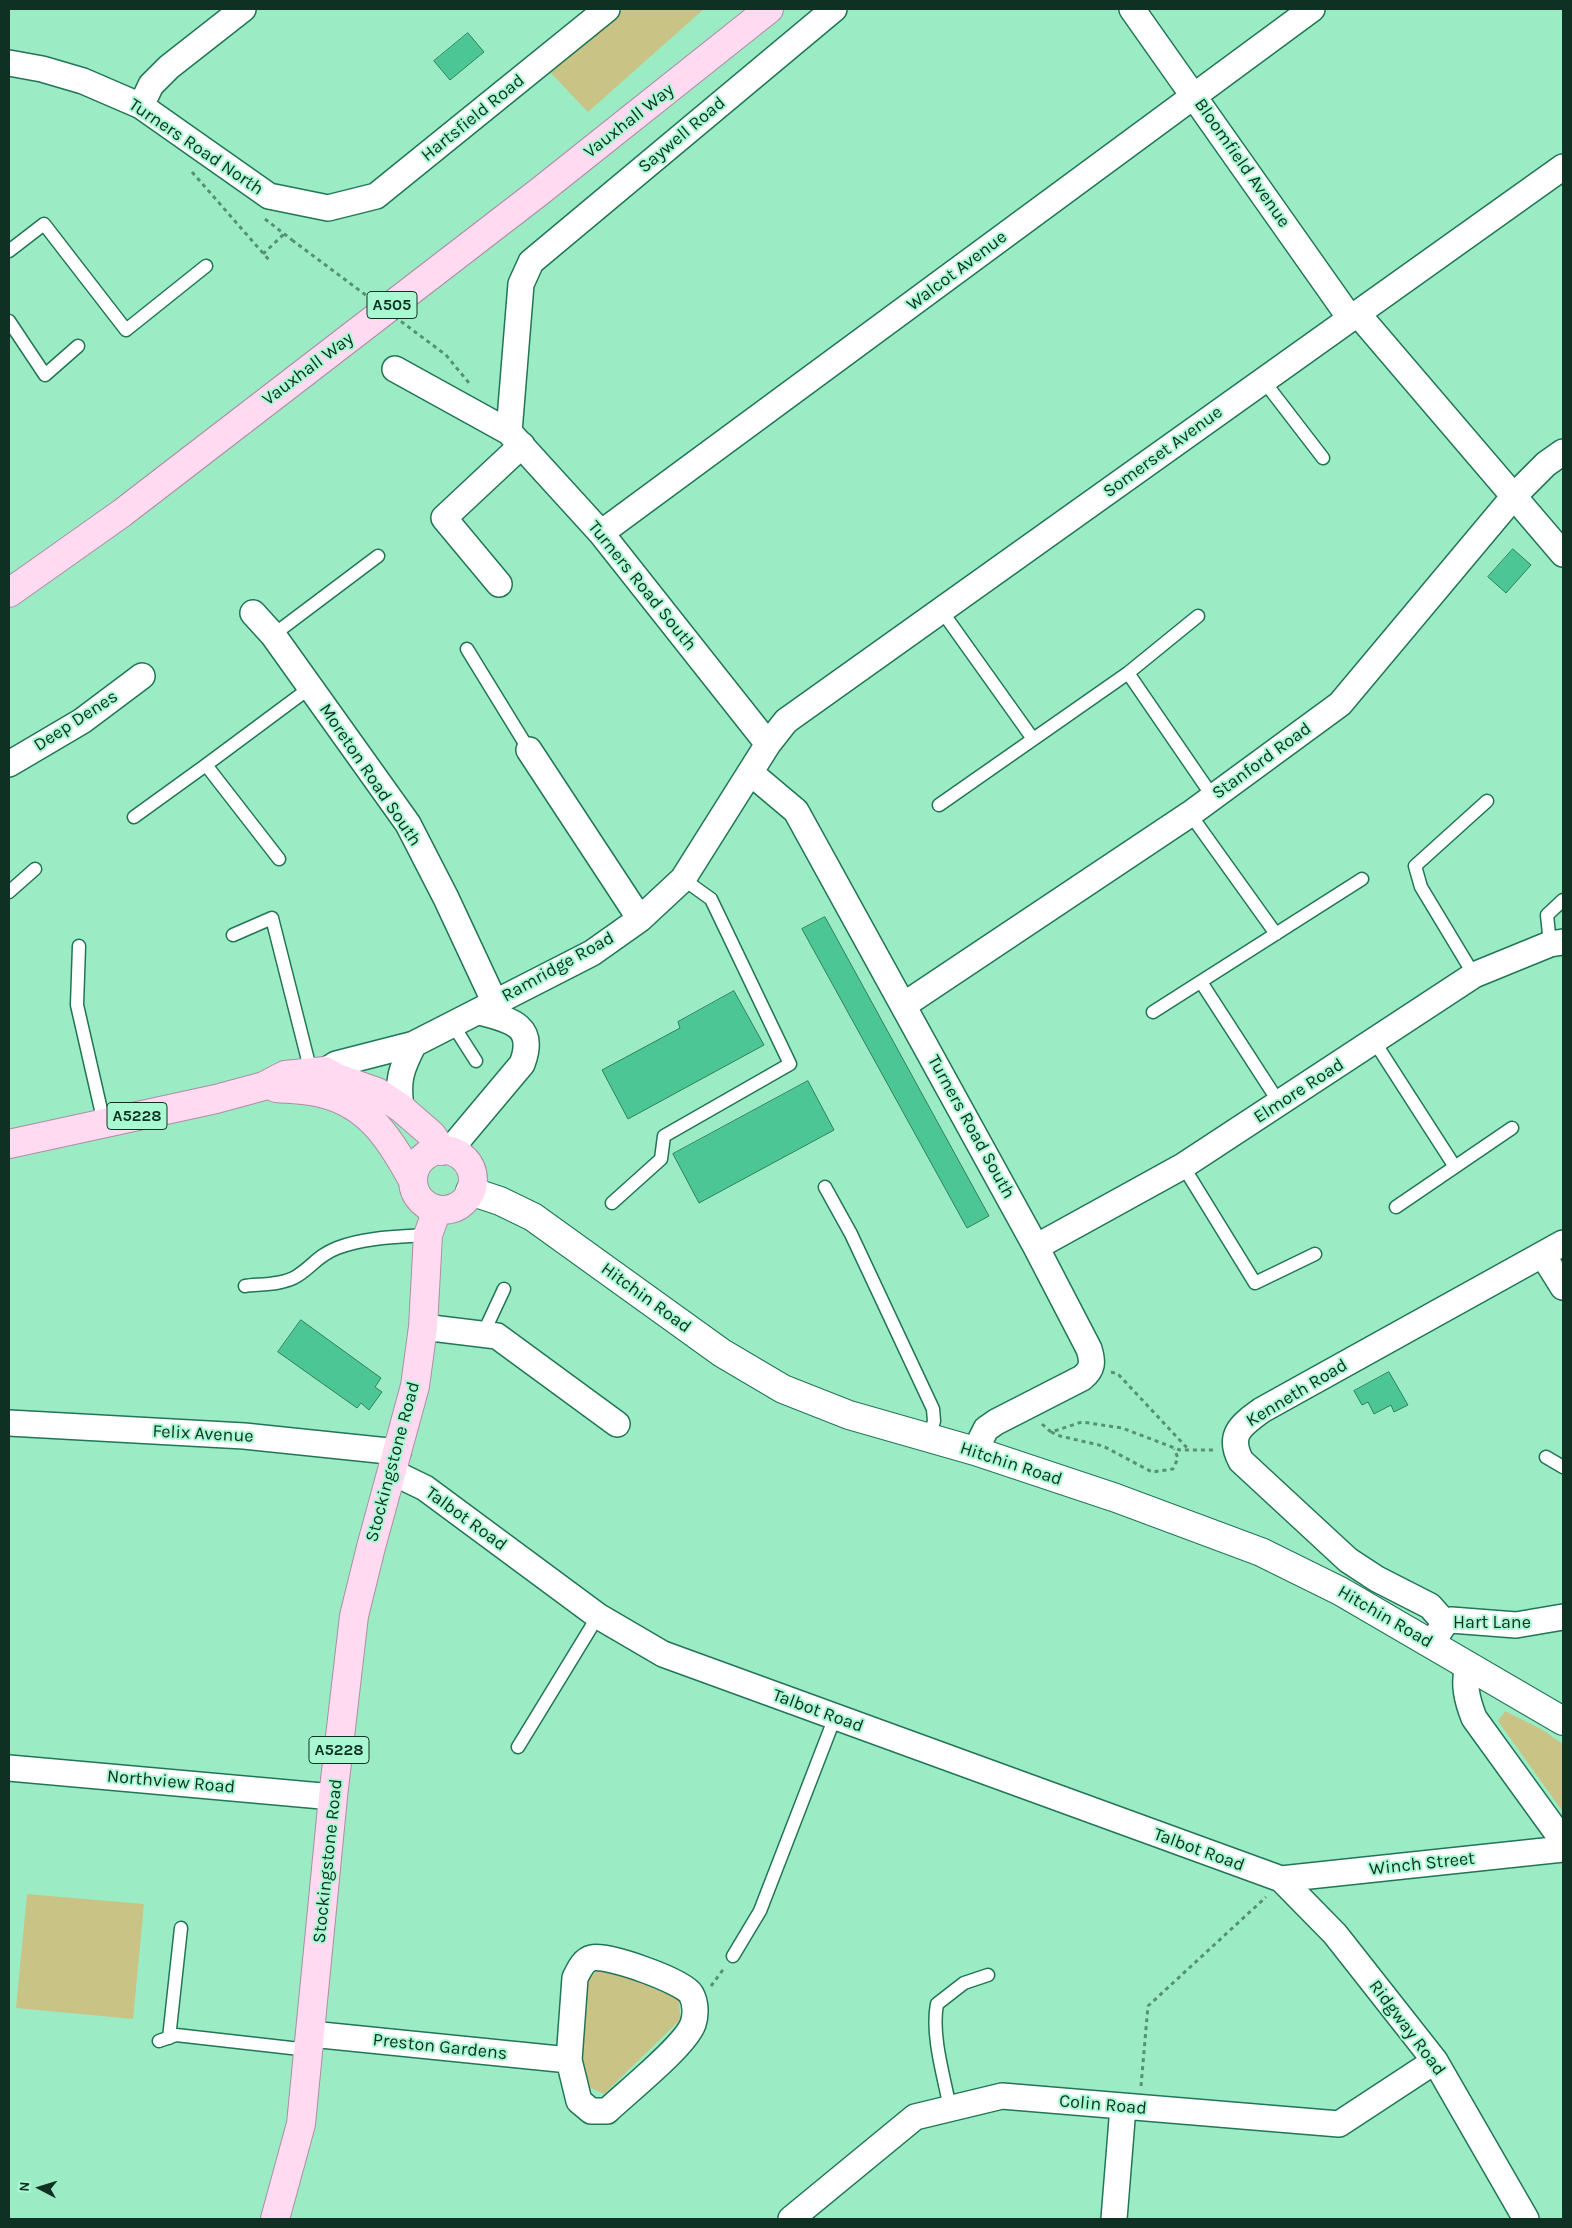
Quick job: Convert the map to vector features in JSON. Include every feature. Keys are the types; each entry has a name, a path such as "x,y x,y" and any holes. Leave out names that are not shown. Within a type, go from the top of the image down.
{"main road":[{"name":"Vauxhall Way","path":"9,593 122,513 539,192 769,9"},
{"name":"A5228","path":"9,1144 216,1099 264,1086 285,1074 316,1078 338,1078 376,1092 401,1108 432,1135 446,1151"},
{"name":"A5228","path":"316,1078 344,1100 362,1111 379,1127 396,1149 413,1181"},
{"path":"446,1151 459,1156 469,1166 473,1177 470,1191 464,1202 456,1208 444,1210 437,1210 425,1205 418,1198 413,1181 416,1168 422,1159 430,1153 446,1151"},
{"name":"Stockingstone Road","path":"275,2219 301,2124 333,1797 354,1616 370,1547 415,1386 423,1327 428,1235 437,1210"}],"street":[{"path":"141,106 151,85 168,67 243,9"},
{"name":"Hartsfield Road","path":"328,208 376,196 607,9"},
{"name":"Saywell Road","path":"516,439 521,284 531,262 834,9"},
{"name":"Bloomfield Avenue","path":"1132,9 1354,316 1515,495 1563,554"},
{"name":"Walcot Avenue","path":"601,532 1312,9"},
{"name":"Turners Road North","path":"9,63 42,69 83,81 141,106 269,196 328,208"},
{"name":"Somerset Avenue","path":"768,744 786,721 1563,167"},
{"name":"Turners Road South","path":"395,369 516,439 601,532 768,744"},
{"path":"499,584 444,518 516,439"},
{"name":"Stanford Road","path":"904,1005 1190,814 1340,704 1515,495 1546,464 1563,452"},
{"name":"Moreton Road South","path":"253,613 273,635 408,824 446,898 487,1007"},
{"name":"Deep Denes","path":"9,764 82,721 142,676"},
{"name":"Ramridge Road","path":"316,1078 336,1064 350,1062 414,1044 453,1025 592,953 640,919 683,879 752,774 768,744"},
{"path":"529,750 640,919"},
{"name":"Turners Road South","path":"752,774 796,811 1036,1247 1089,1349 1092,1366"},
{"name":"Elmore Road","path":"1036,1247 1184,1166 1474,975 1557,943"},
{"path":"446,1151 522,1064 528,1050 526,1036 516,1024 487,1007"},
{"path":"401,1108 398,1088 400,1076 414,1044"},
{"name":"Hitchin Road","path":"470,1191 500,1201 533,1217 722,1353 764,1380 849,1415 975,1451 1181,1521 1252,1548 1340,1591 1438,1633 1468,1665 1563,1721"},
{"path":"1553,1249 1563,1287"},
{"name":"Kenneth Road","path":"1235,1451 1234,1441 1238,1431 1244,1423 1262,1410 1553,1249"},
{"path":"423,1327 497,1336 617,1424"},
{"path":"975,1451 986,1429 1082,1378 1089,1372 1092,1366"},
{"name":"Felix Avenue","path":"9,1423 244,1436 395,1462"},
{"path":"1235,1451 1241,1462 1252,1473 1348,1560 1378,1579 1430,1606 1438,1633"},
{"name":"Talbot Road","path":"395,1462 424,1488 598,1616 663,1654 1281,1879"},
{"name":"Hart Lane","path":"1438,1633 1458,1620 1516,1625 1531,1624 1563,1617"},
{"path":"1468,1665 1465,1677 1467,1699 1474,1718 1563,1841"},
{"name":"Northview Road","path":"9,1768 333,1797"},
{"name":"Winch Street","path":"1281,1879 1563,1849"},
{"name":"Ridgway Road","path":"1281,1879 1335,1934 1435,2061 1526,2219"},
{"path":"604,1957 678,1984 692,1996 696,2007 693,2024 684,2040 607,2111 591,2111 580,2101 569,2060 575,1978 581,1966 591,1958 604,1957"},
{"name":"Preston Gardens","path":"310,2042 569,2060"},
{"name":"Colin Road","path":"791,2219 915,2117 950,2108 1002,2096 1339,2124 1435,2061"},
{"path":"1114,2219 1131,2107"}],"lane":[{"path":"9,251 44,224 126,330 206,266"},
{"path":"9,321 45,374 78,346"},
{"path":"1263,380 1323,458"},
{"path":"273,635 378,556"},
{"path":"941,610 1034,739"},
{"path":"939,805 1128,673 1198,616"},
{"path":"466,649 529,750"},
{"path":"1128,673 1214,797"},
{"path":"134,817 311,687"},
{"path":"206,764 278,859"},
{"path":"1474,975 1421,886 1414,866 1486,800"},
{"path":"1190,814 1276,934"},
{"path":"9,892 35,869"},
{"path":"612,1203 660,1159 664,1136 790,1064 711,899 683,879"},
{"path":"1153,1012 1362,879"},
{"path":"1557,943 1547,915 1563,900"},
{"path":"233,935 272,918 316,1078"},
{"path":"79,946 77,1006 104,1123"},
{"path":"1201,982 1280,1104"},
{"path":"453,1025 476,1061"},
{"path":"1374,1041 1456,1167"},
{"path":"1396,1208 1512,1128"},
{"path":"1184,1166 1254,1283 1315,1254"},
{"path":"825,1187 850,1234 933,1409 934,1421 929,1438"},
{"path":"244,1286 296,1277 321,1256 340,1247 382,1238 428,1235"},
{"path":"483,1334 504,1289"},
{"path":"1546,1457 1563,1467"},
{"path":"518,1747 598,1616"},
{"path":"733,1956 760,1911 834,1717"},
{"path":"181,1928 164,2039 176,2035 310,2042"},
{"path":"950,2108 938,2039 935,2015 937,2004 964,1983 988,1975"}],"path":[{"path":"187,165 270,260"},
{"path":"264,254 284,234"},
{"path":"292,240 446,355"},
{"path":"1092,1366 1118,1374 1189,1450"},
{"path":"1023,1408 1051,1432 1060,1436 1103,1446 1152,1472 1173,1469 1178,1458 1174,1448"},
{"path":"1051,1432 1082,1422 1122,1428 1174,1448 1235,1451"},
{"path":"1131,2107 1148,2006 1268,1896 1281,1879"},
{"path":"696,2007 733,1956"}],"shaded area":[{"path":"624,9 704,9 588,112 550,72"},
{"path":"1505,1711 1541,1729 1563,1744 1563,1812 1498,1721"},
{"path":"27,1894 144,1904 133,2019 16,2008"},
{"path":"601,1967 678,1998 681,2019 604,2094 582,2084 584,1982"}],"building":[{"path":"468,33 484,52 450,80 434,61"},
{"path":"1513,549 1531,565 1506,593 1488,577"},
{"path":"825,917 989,1216 967,1228 802,929"},
{"path":"734,991 764,1045 628,1119 602,1070 680,1028 678,1022"},
{"path":"808,1081 834,1130 699,1203 673,1154"},
{"path":"301,1320 381,1378 375,1387 382,1392 369,1410 361,1403 357,1408 278,1352"},
{"path":"1389,1372 1408,1405 1394,1412 1391,1405 1374,1414 1368,1402 1362,1405 1354,1391"}]}
